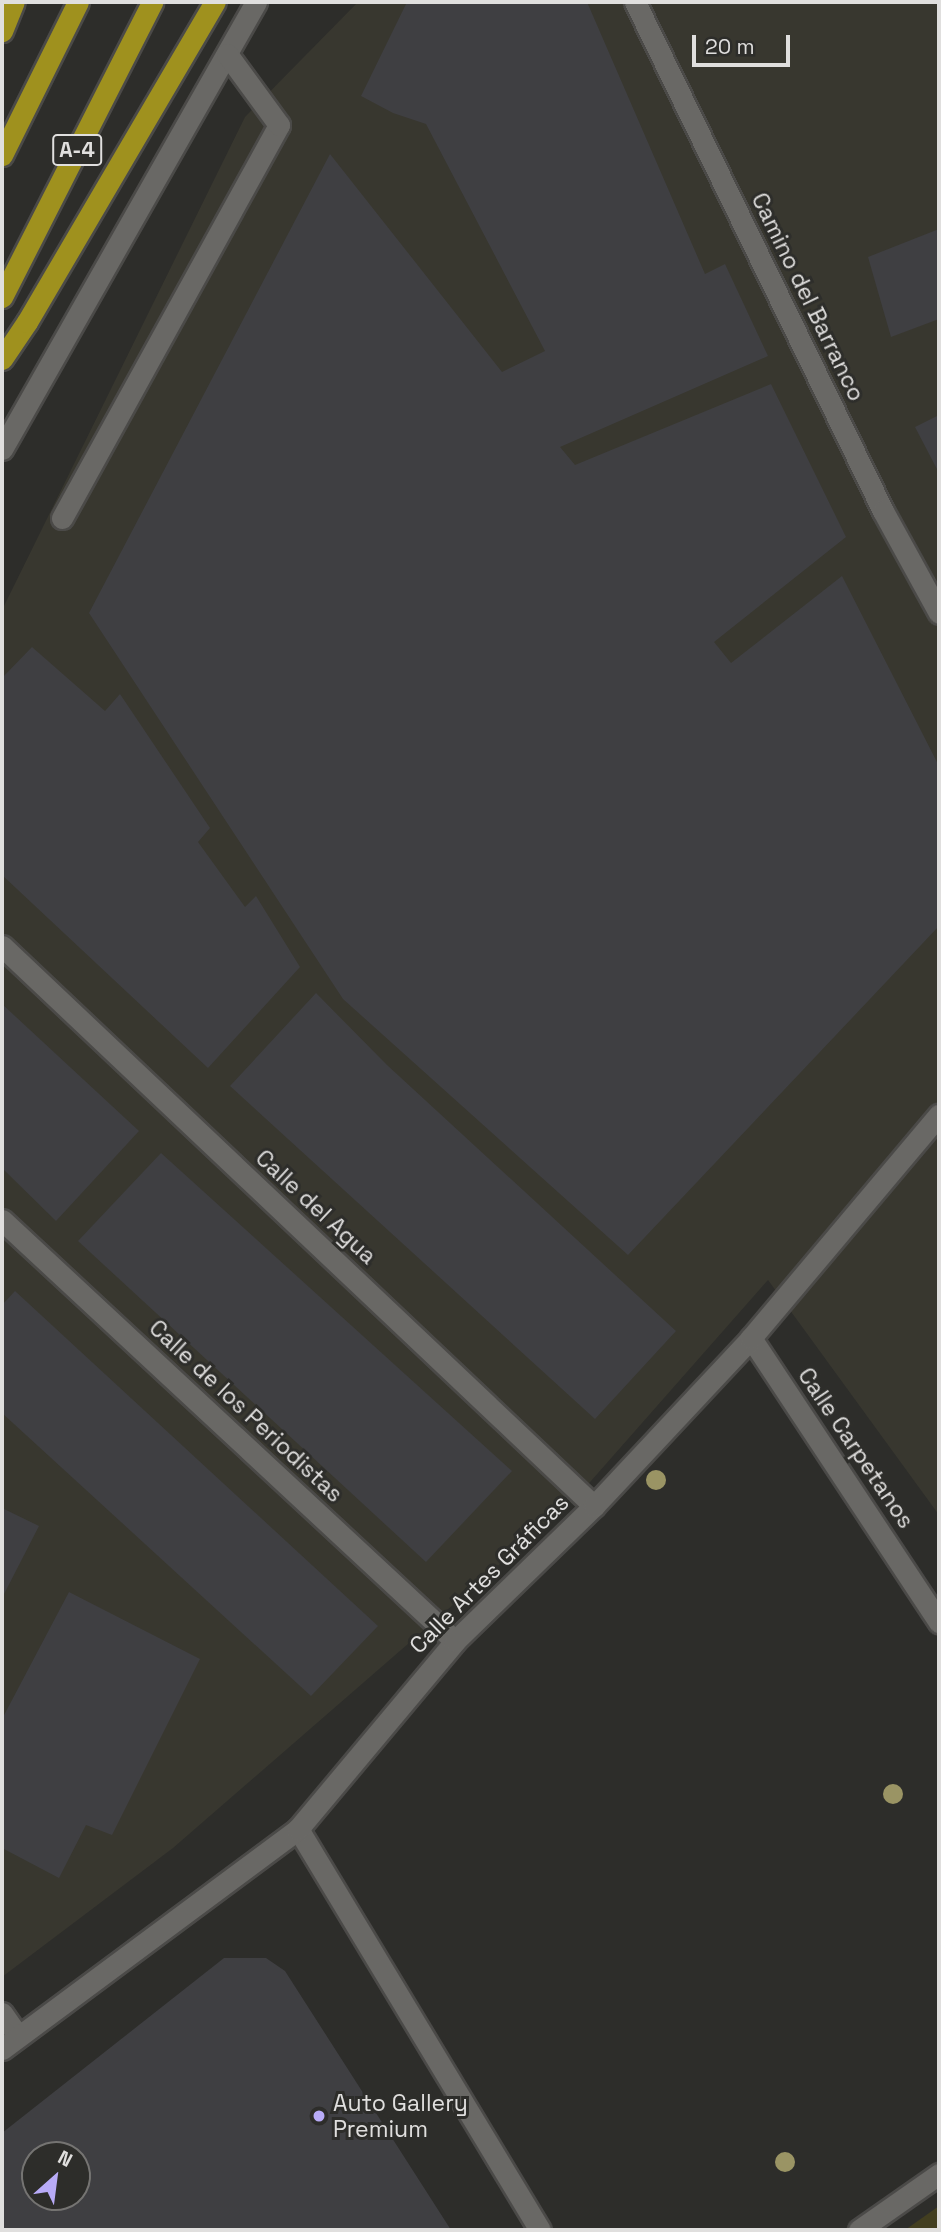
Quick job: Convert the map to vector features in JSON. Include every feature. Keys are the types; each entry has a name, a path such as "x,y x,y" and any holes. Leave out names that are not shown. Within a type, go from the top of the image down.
{"highway":[{"path":"2,31 14,2"},
{"name":"A-4","path":"2,155 78,2"},
{"name":"A-4","path":"2,297 152,2"},
{"path":"2,359 27,322 215,2"}],"street":[{"path":"2,449 200,96 256,2"},
{"name":"Camino del Barranco","path":"635,2 883,512 939,613"},
{"path":"62,518 279,125 227,54"},
{"name":"Calle del Agua","path":"2,946 594,1506"},
{"name":"Calle Artes Gráficas","path":"10,2042 298,1829 455,1641 594,1506 751,1338 939,1115"},
{"name":"Calle de los Periodistas","path":"2,1220 455,1641"},
{"name":"Calle Carpetanos","path":"751,1338 939,1622"},
{"path":"298,1829 540,2230"},
{"path":"2,2013 10,2042"},
{"path":"859,2230 939,2174"}],"shaded area":[{"path":"358,2 939,2 939,1515 768,1280 576,1498 173,1848 2,1977 2,610 245,117"},
{"path":"939,2206 939,2230 905,2230"}],"building":[{"path":"407,2 587,2 705,274 725,264 768,356 560,447 575,465 771,384 846,537 714,642 731,663 842,576 939,766 939,926 628,1255 343,999 89,613 330,154 502,372 545,351 426,124 393,113 361,96"},
{"path":"939,229 939,319 891,337 868,257"},
{"path":"939,415 939,473 915,427"},
{"path":"32,647 105,711 120,694 210,828 198,842 245,907 256,896 300,967 208,1068 2,875 2,678"},
{"path":"316,993 387,1065 676,1331 595,1419 230,1086"},
{"path":"2,1004 139,1131 56,1221 2,1168"},
{"path":"161,1153 512,1471 426,1562 78,1241"},
{"path":"15,1291 378,1626 311,1696 2,1413 2,1305"},
{"path":"2,1508 39,1526 2,1598"},
{"path":"69,1592 200,1659 112,1835 86,1825 59,1878 2,1848 2,1719"},
{"path":"224,1958 266,1958 285,1971 451,2230 2,2230 2,2133"}],"place":[{"name":"Auto Gallery Premium","path":"319,2116"}]}
